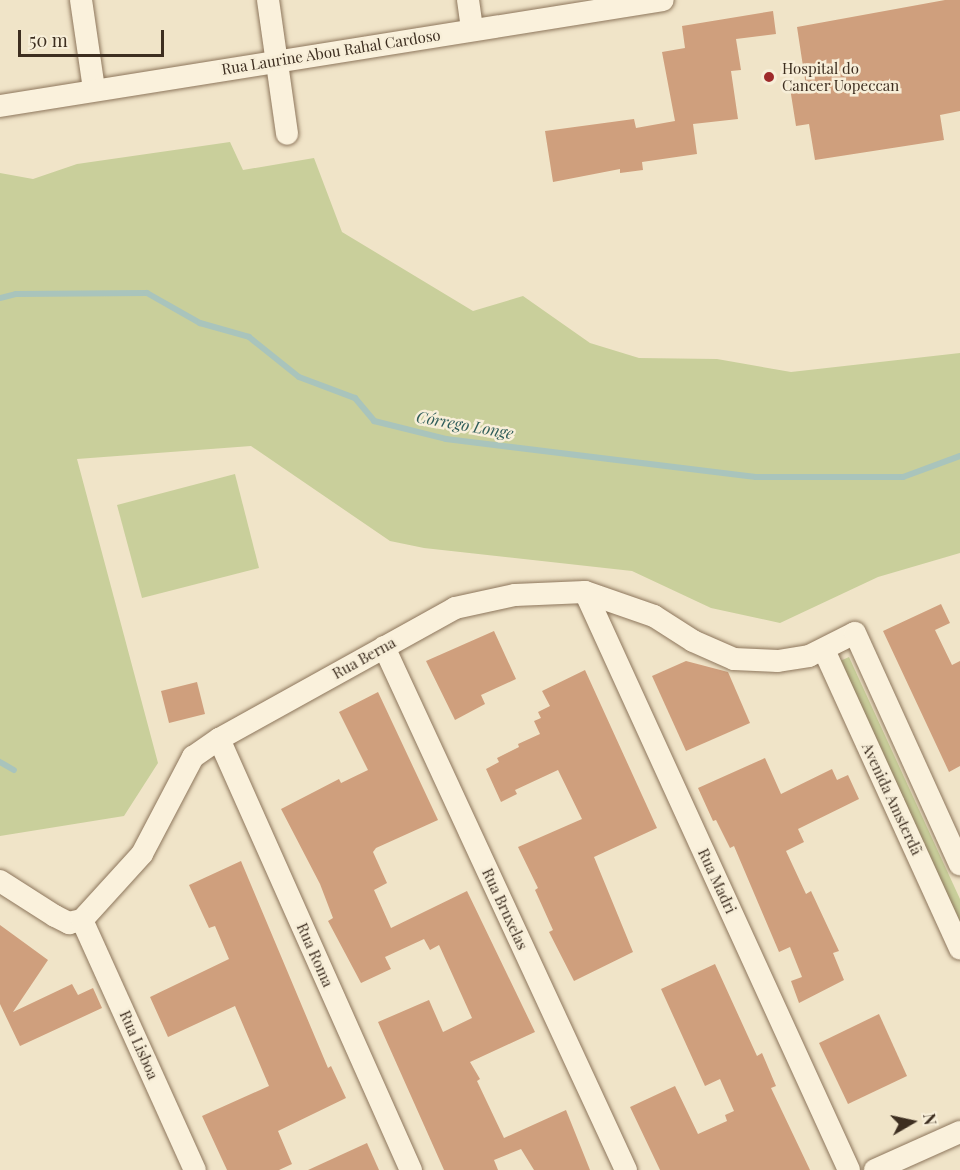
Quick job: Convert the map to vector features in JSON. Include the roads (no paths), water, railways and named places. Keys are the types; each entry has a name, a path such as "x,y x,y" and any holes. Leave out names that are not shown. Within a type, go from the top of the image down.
{"street":[{"path":"81,0 94,89"},
{"path":"268,0 287,134"},
{"path":"468,0 472,29"},
{"name":"Rua Laurine Abou Rahal Cardoso","path":"0,106 94,89 663,0"},
{"name":"Rua Berna","path":"82,920 142,854 193,757 219,739 455,608 515,595 585,592 654,616 693,641 734,659 778,661 824,650 855,633 960,864"},
{"name":"Rua Madri","path":"585,592 849,1170"},
{"name":"Rua Bruxelas","path":"384,647 626,1170"},
{"name":"Avenida Amsterdã","path":"824,650 960,948"},
{"name":"Rua Roma","path":"219,739 411,1170"},
{"path":"0,881 69,923 82,920"},
{"name":"Rua Lisboa","path":"82,920 195,1170"},
{"path":"875,1170 960,1132"}],"waterway":[{"name":"Córrego Longe","path":"0,298 16,294 147,293 200,323 249,337 299,377 355,398 374,421 446,439 756,477 903,477 960,456"},
{"path":"0,762 14,770"}],"place":[{"name":"Hospital do Cancer Uopeccan","path":"769,77"}]}
